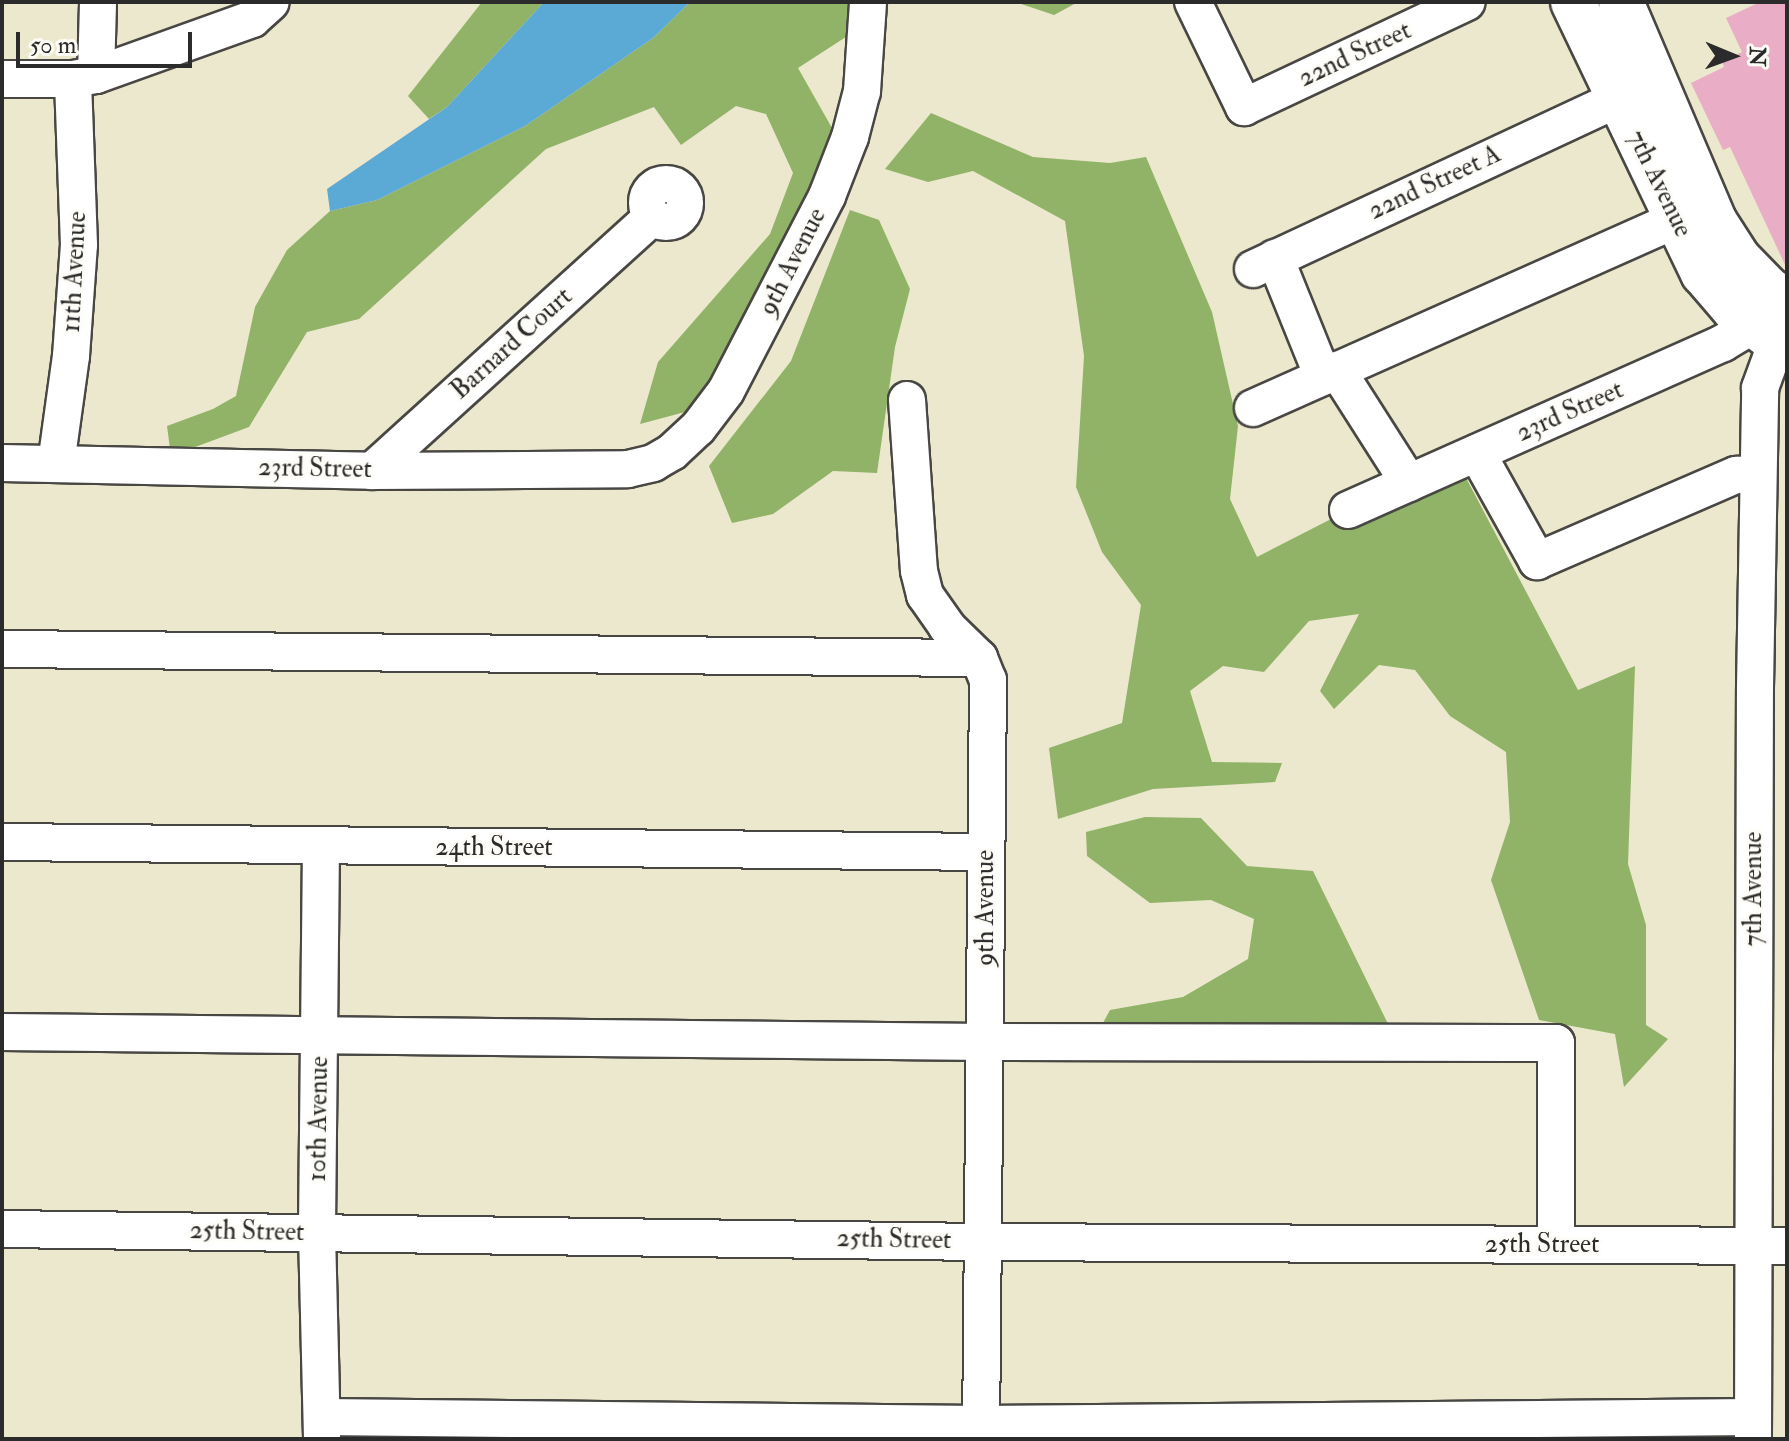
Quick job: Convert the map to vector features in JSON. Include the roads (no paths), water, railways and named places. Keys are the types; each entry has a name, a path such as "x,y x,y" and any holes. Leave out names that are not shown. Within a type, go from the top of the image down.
{"main road":[{"name":"7th Avenue","path":"1573,2 1703,273 1734,309 1780,322"},
{"name":"7th Avenue","path":"1621,2 1715,222 1738,258 1768,289 1780,322"}],"street":[{"name":"11th Avenue","path":"56,464 71,356 79,245 85,77 98,2"},
{"path":"2,79 85,77 252,19 271,2"},
{"name":"9th Avenue","path":"628,469 662,458 698,428 726,391 805,242 850,137 862,91 868,2"},
{"name":"22nd Street","path":"1193,2 1244,107 1467,2"},
{"name":"22nd Street A","path":"1330,373 1264,264 1618,99"},
{"name":"Barnard Court","path":"372,471 653,216"},
{"path":"1253,408 1675,220"},
{"name":"23rd Street","path":"1348,510 1723,343 1780,322"},
{"name":"7th Avenue","path":"1753,1428 1770,1246 1771,687 1758,474 1760,388 1780,322"},
{"path":"1330,373 1409,483"},
{"path":"907,400 919,571 925,595 947,627 979,658"},
{"path":"1477,453 1537,561 1736,475 1758,474"},
{"name":"23rd Street","path":"2,463 372,471 628,469"},
{"path":"2,649 979,658"},
{"name":"9th Avenue","path":"979,658 988,680 990,706 981,1431"},
{"name":"24th Street","path":"2,842 986,852"},
{"name":"10th Avenue","path":"321,846 317,1233 322,1428"},
{"path":"2,1032 987,1042 1556,1043 1556,1245"},
{"name":"25th Street","path":"2,1229 982,1242 1770,1246"},
{"path":"322,1428 981,1431 1753,1428"}],"water":[{"path":"544,2 690,2 653,38 525,126 377,200 330,211 327,189 447,107"}]}
